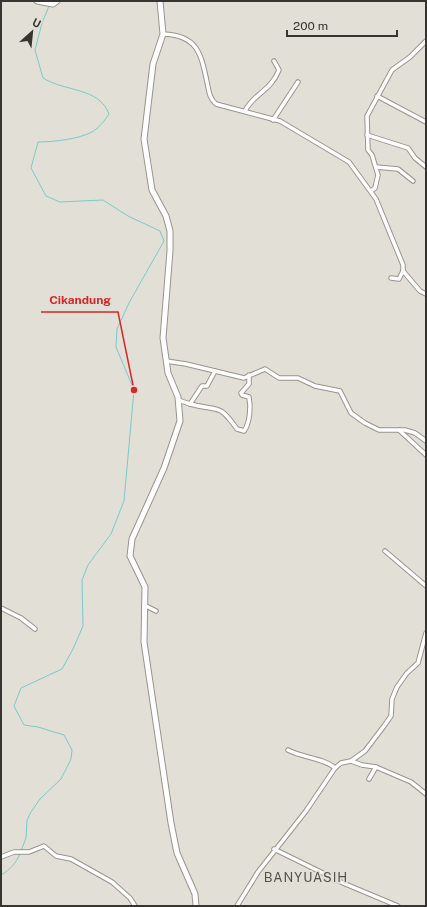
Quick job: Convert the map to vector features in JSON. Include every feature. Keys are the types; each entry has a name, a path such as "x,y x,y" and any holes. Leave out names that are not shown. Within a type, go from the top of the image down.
{"street":[{"path":"37,1 55,2"},
{"path":"160,1 163,34 153,64 144,139 152,190 166,216 170,231 170,257 163,326 168,377 178,400 180,421 178,432 130,546 130,556 145,587 143,634 171,823 180,860 195,894 196,906"},
{"path":"163,34 181,36 190,41 197,49 201,56 212,101 220,106 245,111 284,123 349,162 371,191 403,265 399,279 391,278"},
{"path":"371,191 376,188 378,183 376,167 372,155 368,150 367,116 394,68 410,57 426,41"},
{"path":"245,111 249,102 264,92 277,75 279,70 274,61"},
{"path":"273,120 298,82"},
{"path":"377,96 426,122"},
{"path":"367,135 408,148 412,151 415,158 426,167"},
{"path":"376,167 398,169 414,181"},
{"path":"402,271 420,291 426,294"},
{"path":"166,362 186,364 244,378 265,369 279,378 298,378 315,386 340,391 351,413 356,418 379,430 399,430 415,433 426,440"},
{"path":"190,404 202,386 207,386 215,371"},
{"path":"178,400 190,404 222,410 230,417 237,429 244,431 249,420 250,401 248,396 242,395 241,393 249,384 249,375"},
{"path":"399,430 426,455"},
{"path":"385,551 426,586"},
{"path":"144,605 156,611"},
{"path":"1,608 21,618 35,629"},
{"path":"237,906 274,849 306,810 335,768 341,763 351,760 365,751 391,716 394,693 406,673 418,663 426,633"},
{"path":"288,750 314,760 325,762 335,768"},
{"path":"351,760 362,765 376,766 411,782 426,794"},
{"path":"369,779 376,766"},
{"path":"1,857 14,852 33,851 44,846 56,856 72,859 118,886 135,906"},
{"path":"274,849 343,883 398,906"}],"waterway":[{"path":"21,851 26,838 27,820 31,812 40,799 61,779 71,759 72,750 64,735 38,727 24,725 14,706 21,688 62,669 73,649 83,626 82,580 88,565 111,534 124,501 134,390 116,347 117,329 129,303 164,241 160,231 128,216 103,200 60,202 46,196 31,168 38,142 66,140 80,137 92,132 109,114 104,105 90,94 61,86 43,78 35,50 42,23 49,6"},
{"path":"1,875 12,866 20,854"}],"place":[{"name":"Cikandung","path":"134,390"}],"district":[{"name":"BANYUASIH","path":"306,877"}]}
